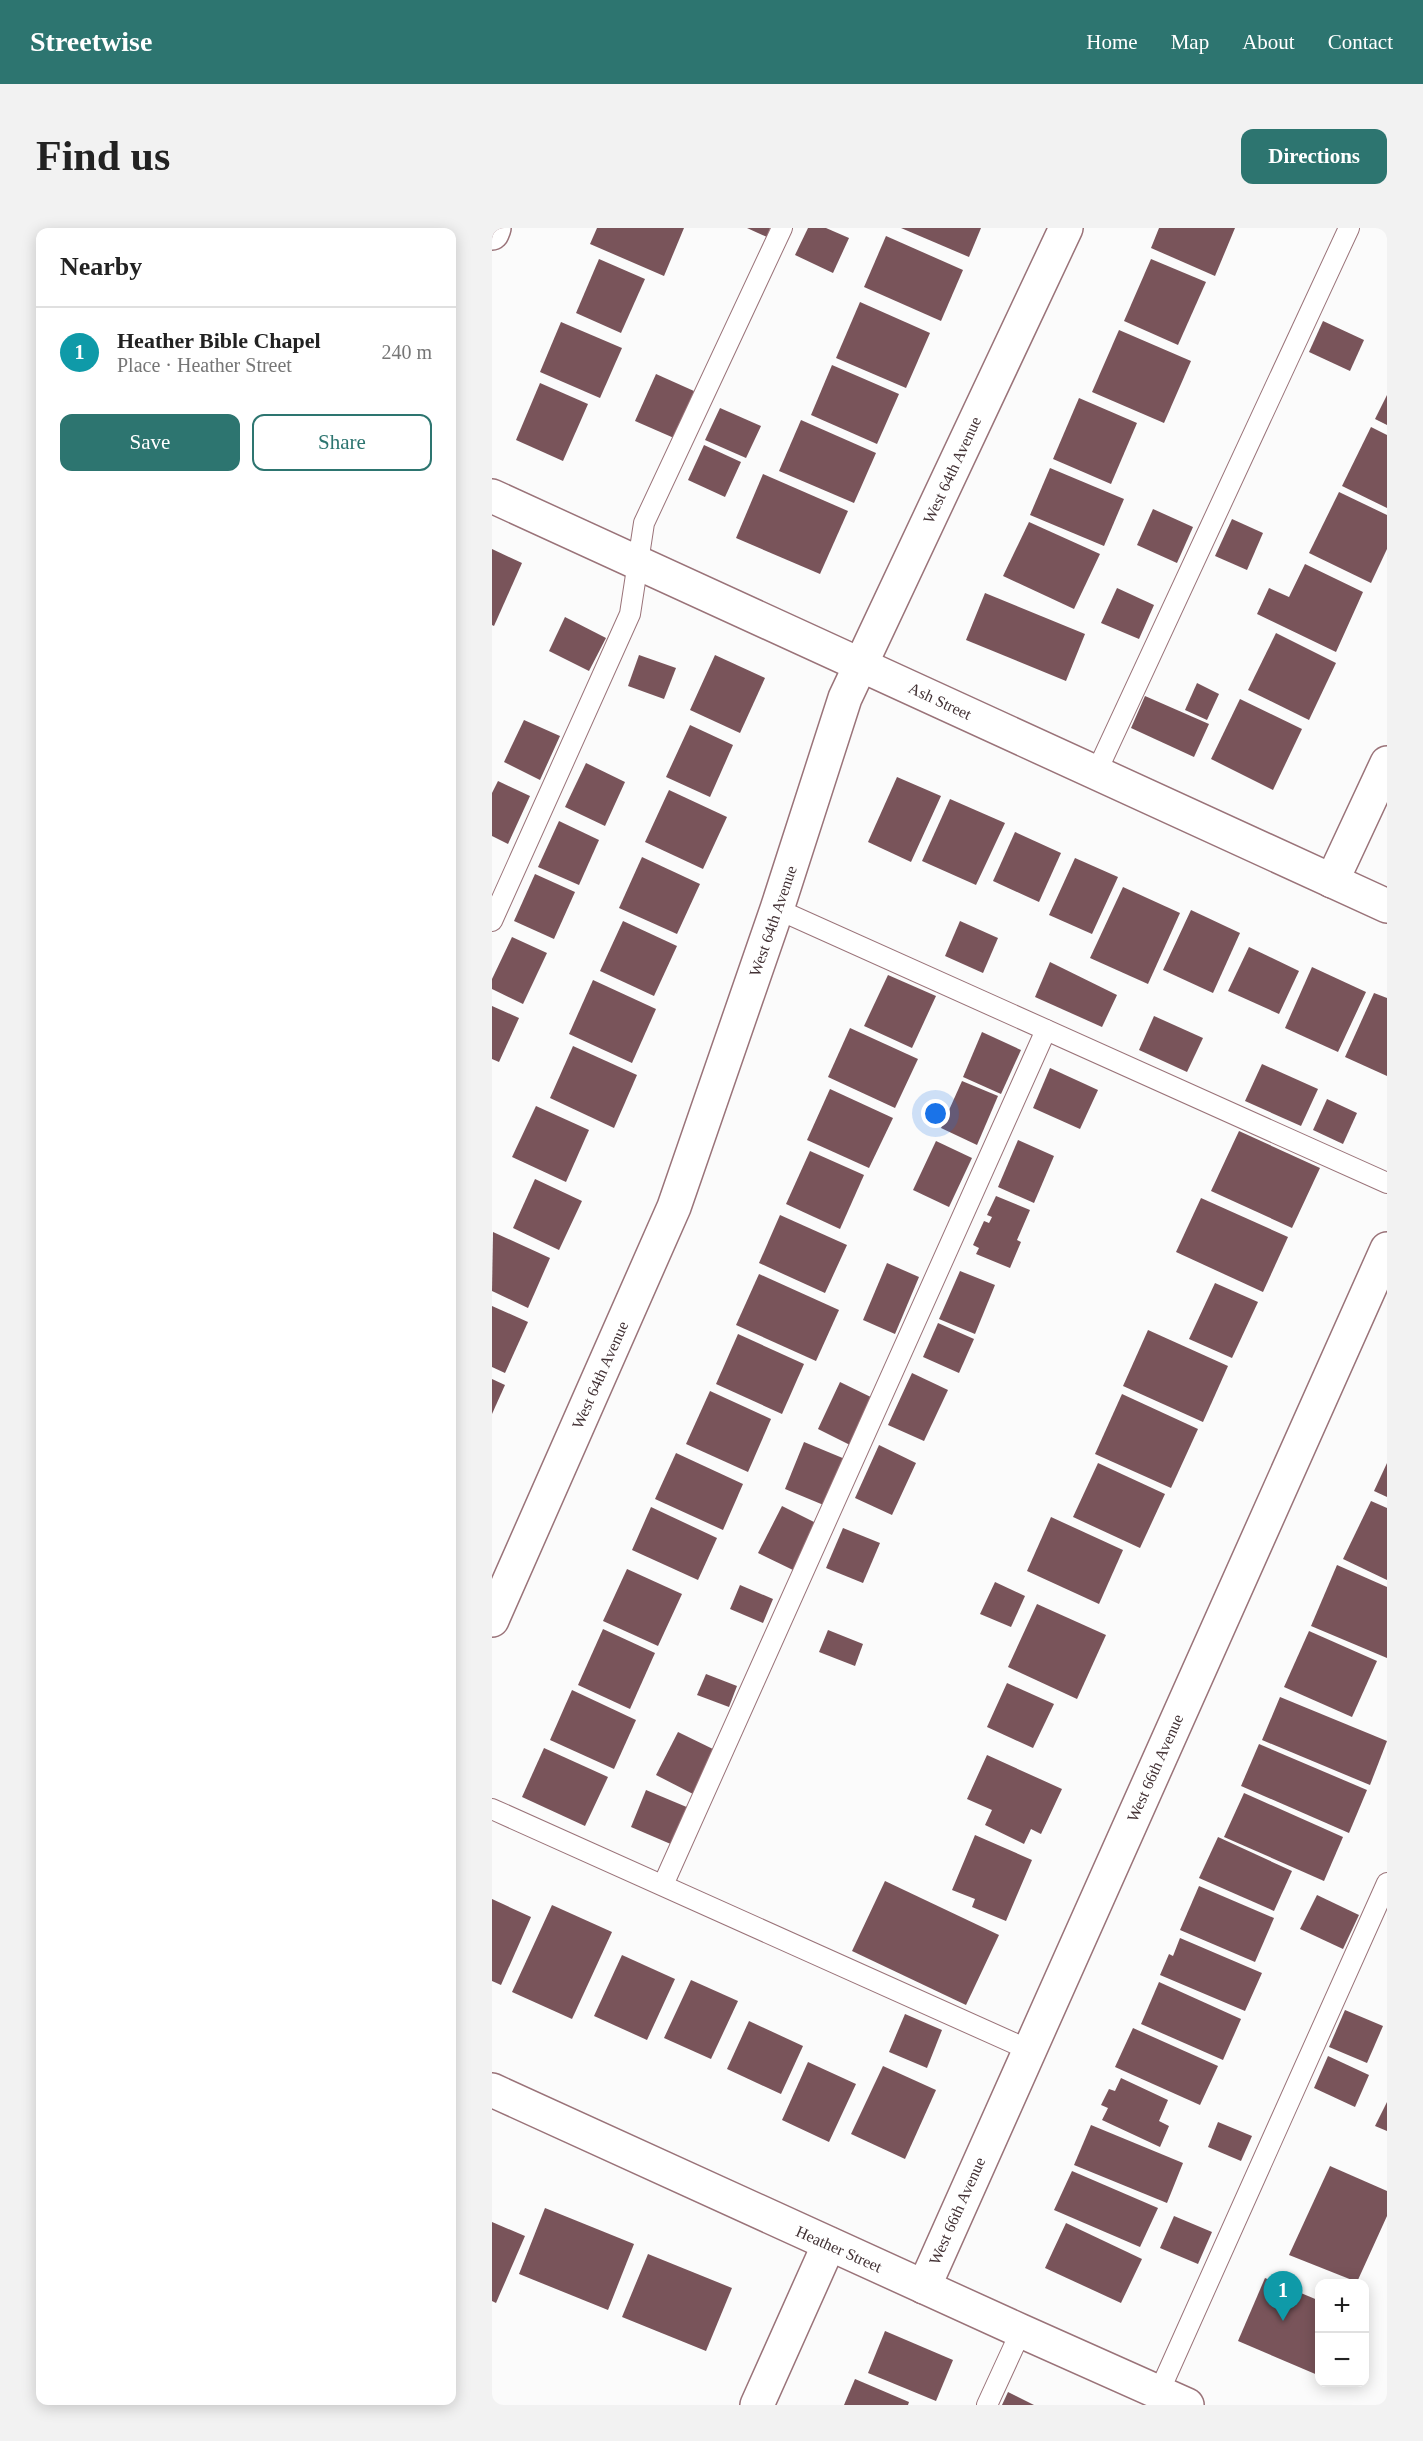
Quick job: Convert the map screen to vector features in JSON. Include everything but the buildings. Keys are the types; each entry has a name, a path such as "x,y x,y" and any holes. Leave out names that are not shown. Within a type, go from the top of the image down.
{"street":[{"path":"492,233 494,228"},
{"name":"West 64th Avenue","path":"492,1620 674,1208 777,909 845,698 1066,228"},
{"name":"Ash Street","path":"492,496 1387,906"},
{"path":"1332,881 1387,763"},
{"name":"West 66th Avenue","path":"924,2287 1387,1249"},
{"name":"Heather Street","path":"492,2090 1173,2399"},
{"path":"757,2405 829,2244"}],"lane":[{"path":"492,921 630,614 644,523 782,228"},
{"path":"1096,772 1349,228"},
{"path":"777,909 1387,1183"},
{"path":"663,1885 1046,1030"},
{"path":"492,1809 1029,2050"},
{"path":"1173,2399 1387,1883"},
{"path":"987,2405 1021,2331"}],"place":[{"name":"Heather Bible Chapel","path":"1283,2321"}]}
